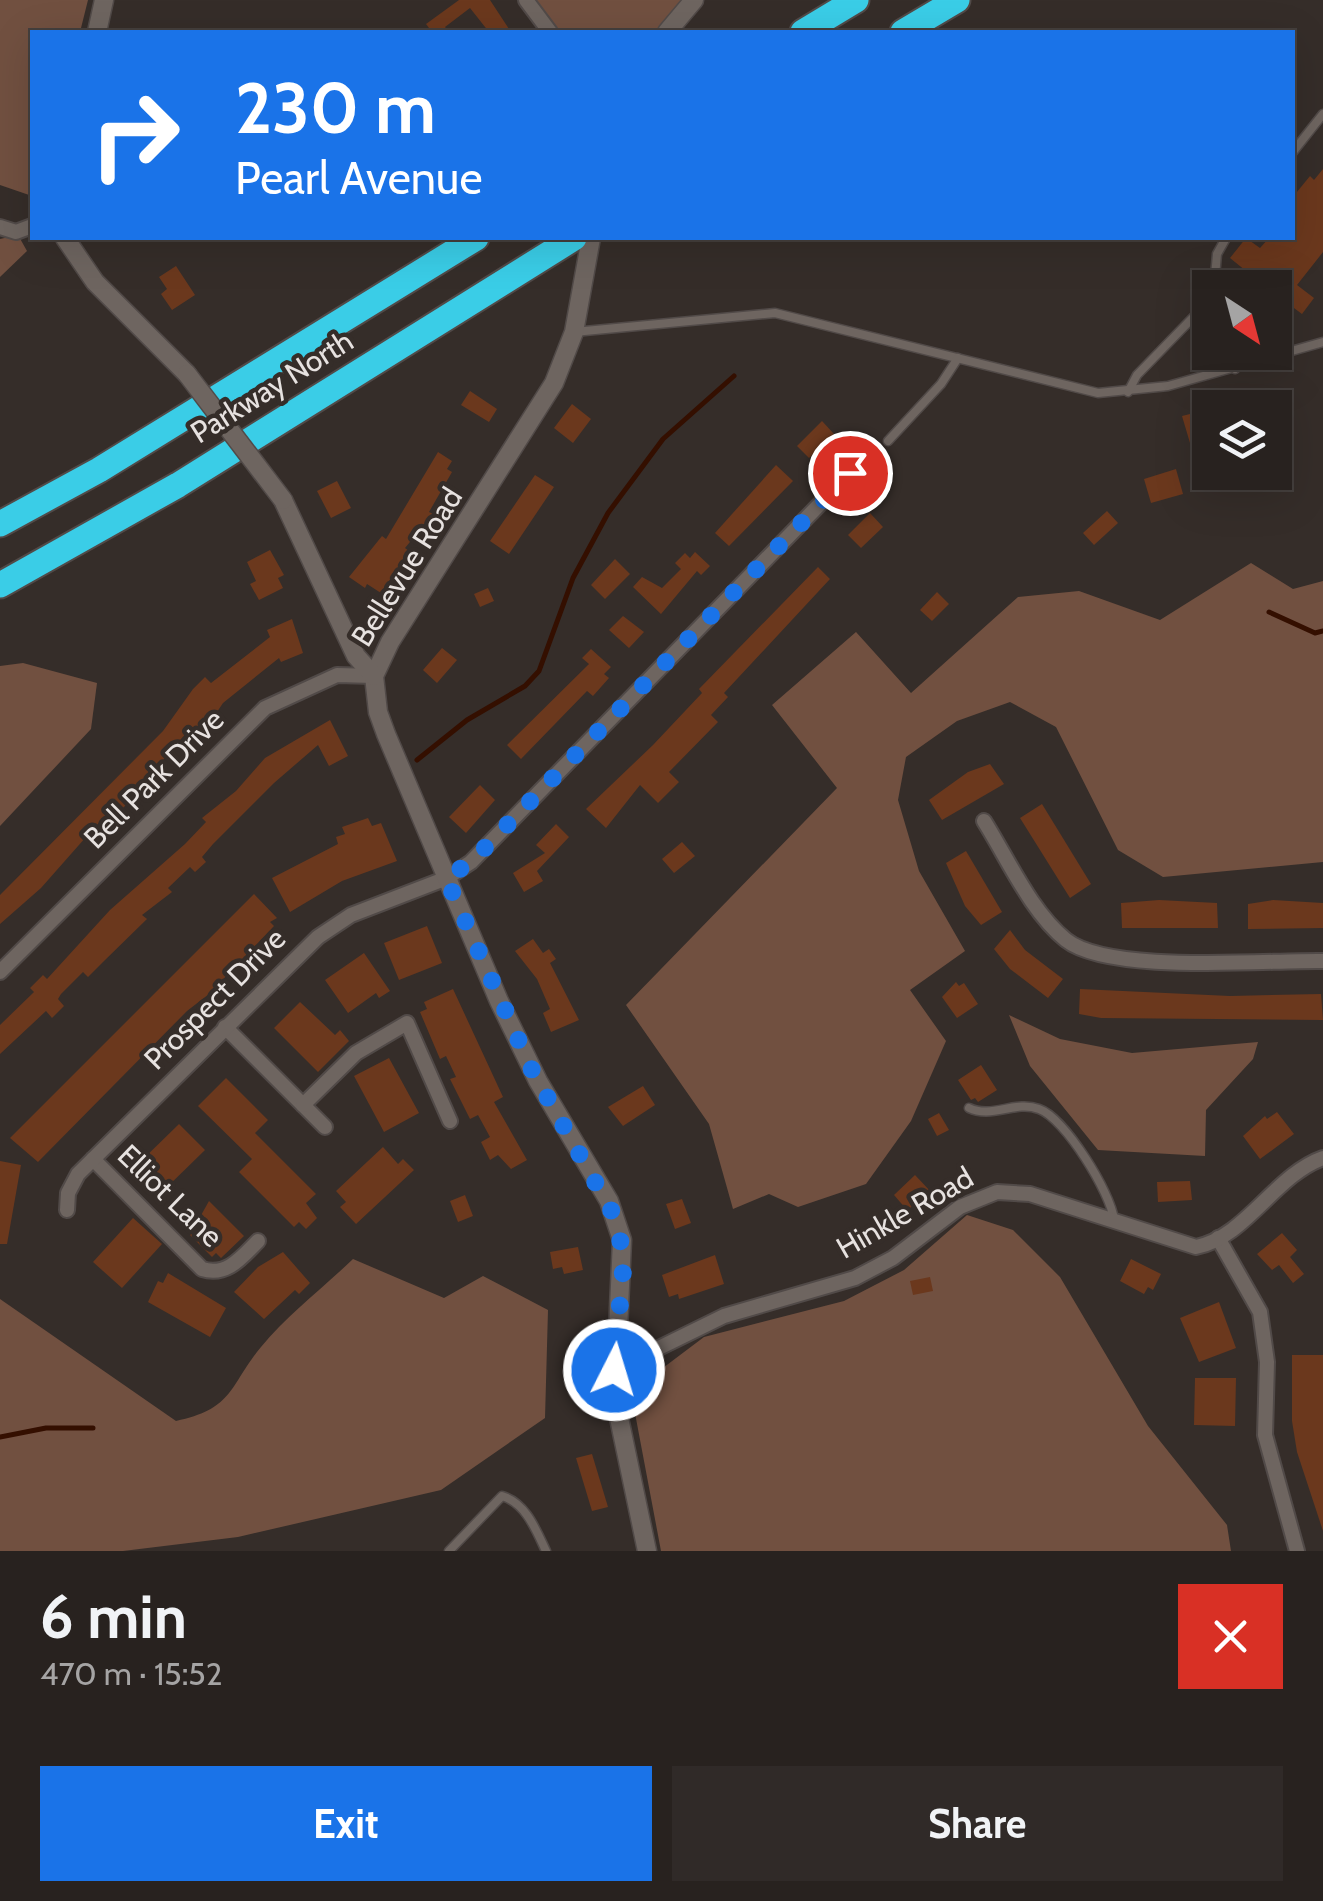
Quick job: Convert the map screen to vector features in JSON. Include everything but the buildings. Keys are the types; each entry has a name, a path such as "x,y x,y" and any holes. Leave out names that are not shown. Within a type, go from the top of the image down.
{"highway":[{"path":"806,30 856,0"},
{"path":"906,30 956,0"},
{"name":"Parkway North","path":"0,524 114,461 473,240"},
{"name":"Parkway North","path":"0,584 178,485 571,240"}],"street":[{"path":"97,30 104,0"},
{"path":"526,0 548,30"},
{"path":"670,30 694,0"},
{"path":"0,227 16,232 30,227"},
{"path":"66,240 96,282 187,374 284,500 356,656 374,676"},
{"name":"Bellevue Road","path":"591,240 574,332 554,383 400,626 374,676 378,712 446,878 532,1070 616,1219 624,1260 614,1370 619,1428 647,1551"},
{"name":"Prospect Drive","path":"66,1210 72,1185 92,1159 318,937 352,916 446,878 471,862 856,467"},
{"name":"Bell Park Drive","path":"0,972 265,708 337,675 374,676"},
{"path":"984,821 1050,925 1081,950 1123,960 1323,960"},
{"path":"303,1106 356,1053 407,1023 450,1121"},
{"path":"224,1027 325,1127"},
{"path":"1297,1551 1265,1435 1267,1362 1260,1312 1218,1238 1303,1168 1323,1158"},
{"name":"Elliot Lane","path":"92,1159 202,1269 214,1272 230,1267 258,1241"},
{"name":"Hinkle Road","path":"614,1370 724,1316 855,1278 893,1258 960,1207 997,1192 1030,1194 1196,1248 1218,1238"}],"lane":[{"path":"1295,149 1323,114"},
{"path":"1216,270 1217,254 1225,240"},
{"path":"574,332 775,312 1088,392 1128,392 1230,370"},
{"path":"1128,392 1137,375 1192,318"},
{"path":"1292,352 1323,342"},
{"path":"888,441 941,384 958,358"},
{"path":"969,1108 990,1113 1007,1108 1042,1110 1064,1128 1087,1162 1113,1207 1114,1220"},
{"path":"449,1551 502,1496 516,1500 546,1551"}],"shaded area":[{"path":"0,0 88,0 80,30 30,30 30,195 0,185"},
{"path":"531,0 694,0 669,30 553,30"},
{"path":"18,235 27,251 0,277 0,239"},
{"path":"1251,563 1293,589 1323,581 1323,862 1163,877 1118,850 1056,727 1010,702 957,721 906,757 898,800 919,871 965,951 910,990 946,1041 911,1121 866,1184 798,1207 769,1194 733,1209 709,1124 626,1005 837,788 772,705 856,632 911,693 1018,597 1079,591 1160,620"},
{"path":"23,663 97,683 91,729 0,826 0,666"},
{"path":"1009,1015 1060,1039 1132,1053 1258,1042 1253,1059 1206,1110 1205,1156 1098,1150 1030,1066"},
{"path":"967,1215 1013,1230 1060,1277 1148,1426 1227,1525 1231,1551 661,1551 631,1392 704,1337 844,1301 904,1270"},
{"path":"353,1259 444,1298 483,1276 548,1310 545,1418 441,1490 238,1537 123,1551 0,1551 0,1299 176,1421 220,1403 271,1335"}],"waterway":[{"path":"417,760 467,720 525,686 539,671 573,578 608,513 663,439 734,376"},
{"path":"1269,612 1315,633 1323,631"},
{"path":"0,1437 46,1428 93,1428"}],"route":[{"path":"614,1370 624,1280 622,1240 616,1219 609,1200 532,1070 446,878 471,862 850,473"}]}
